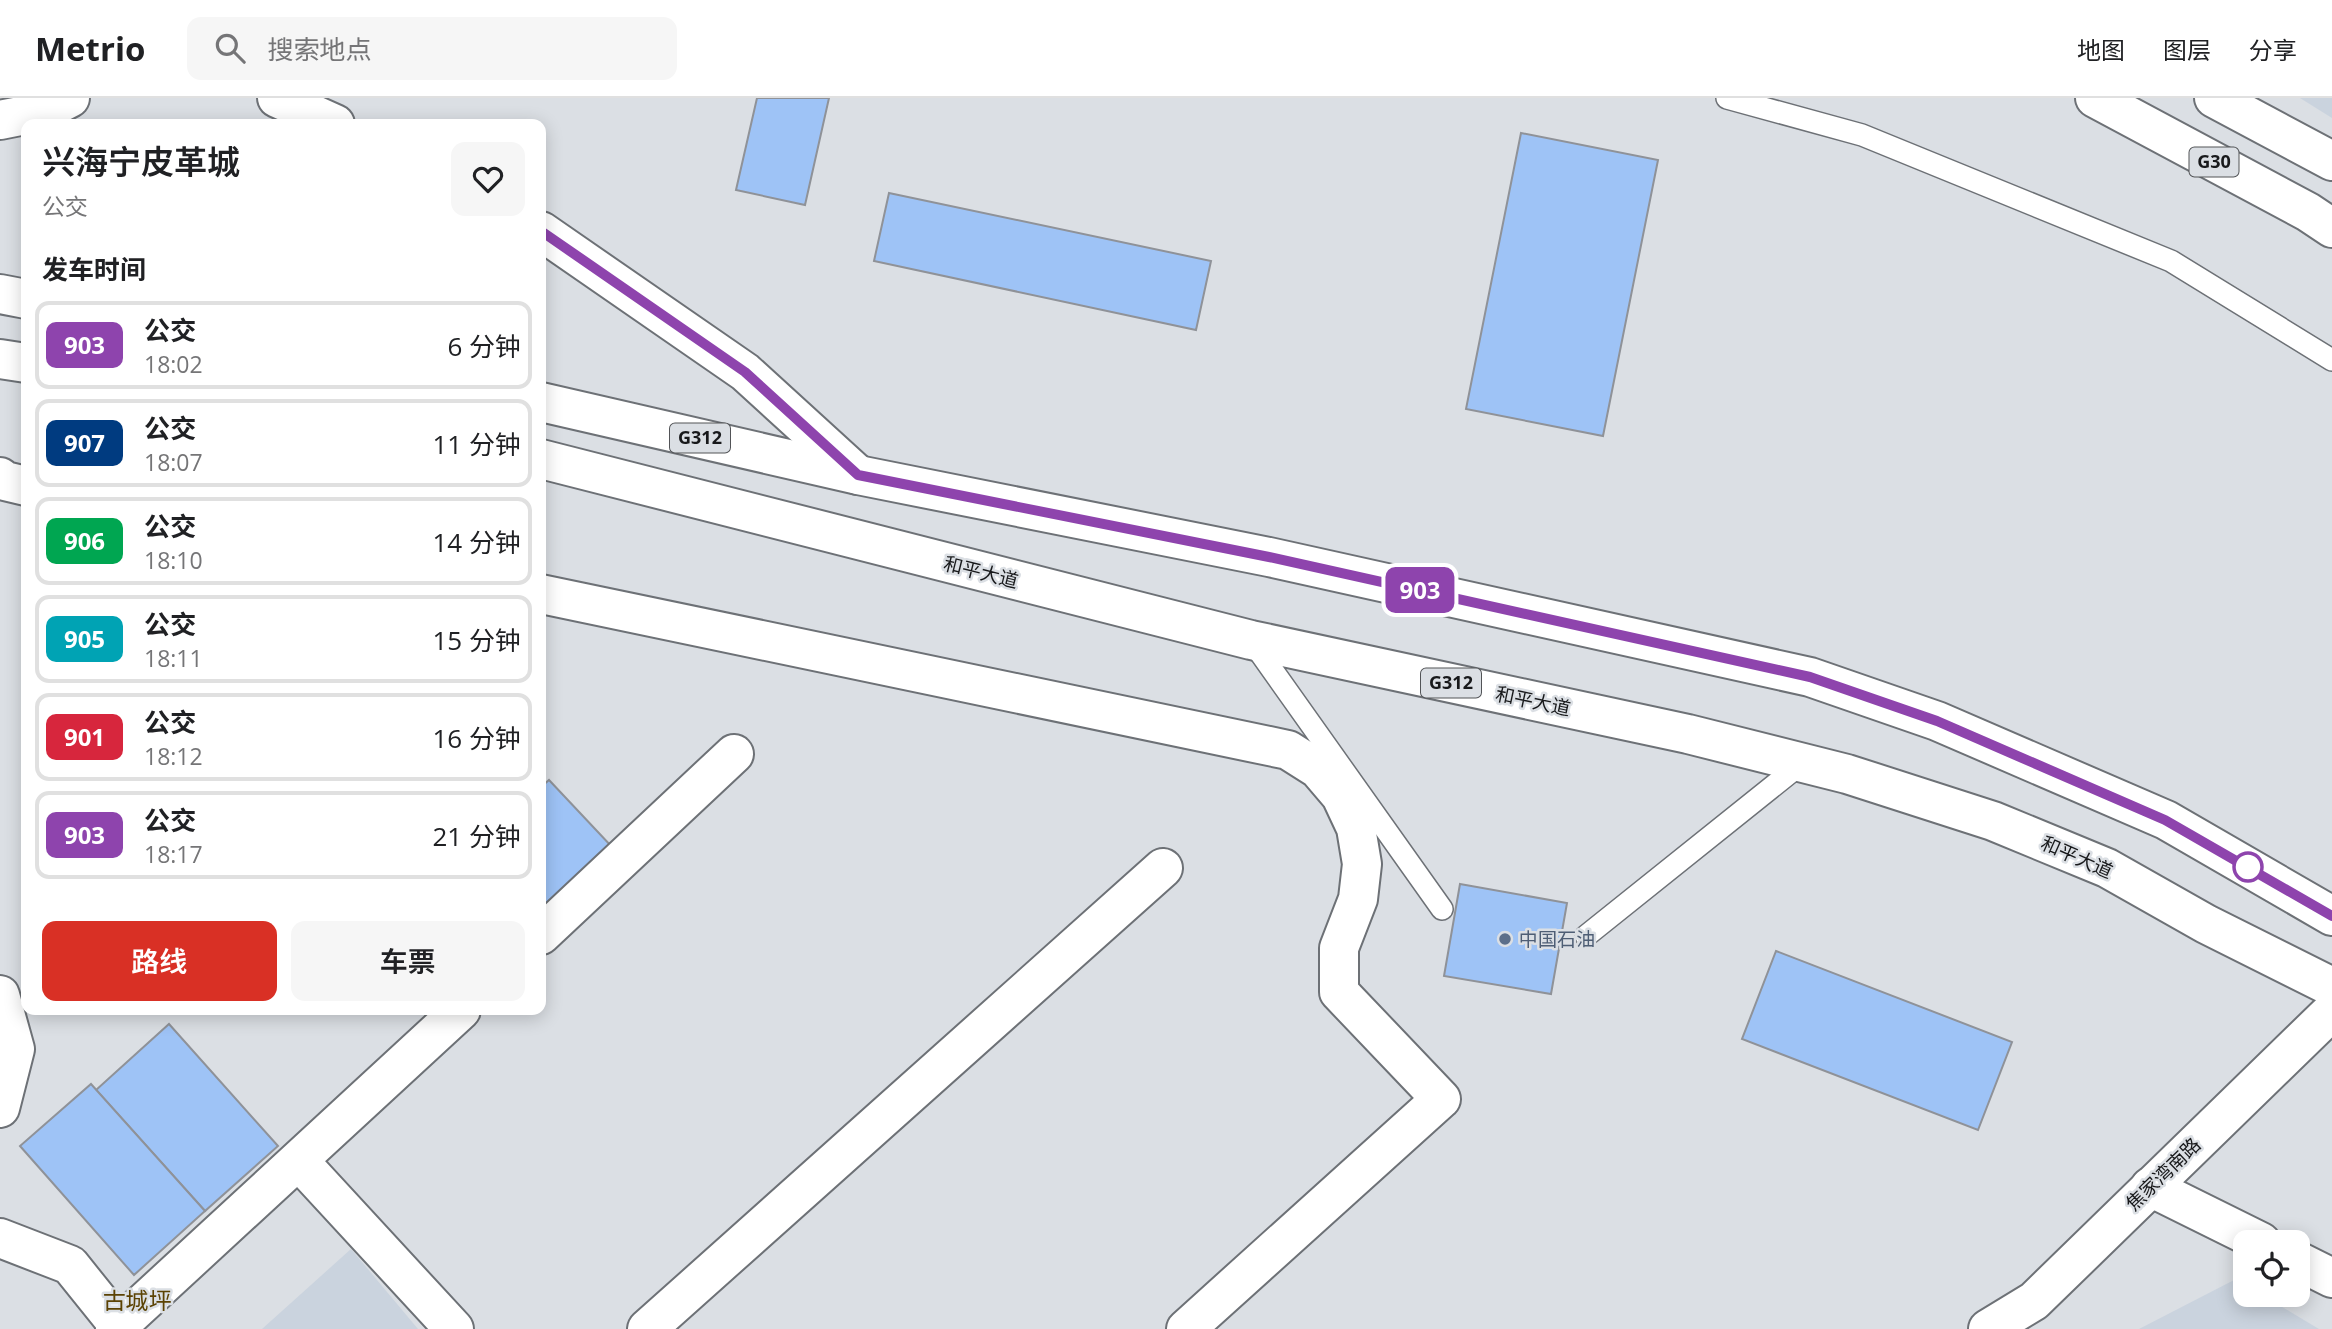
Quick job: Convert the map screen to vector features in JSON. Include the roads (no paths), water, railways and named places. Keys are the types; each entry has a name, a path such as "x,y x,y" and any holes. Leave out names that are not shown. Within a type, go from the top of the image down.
{"main road":[{"path":"0,120 45,111 70,98"},
{"path":"277,98 324,119"},
{"name":"G30","path":"2095,98 2332,228"},
{"path":"2214,98 2332,161"},
{"path":"546,234 745,372 858,475"},
{"path":"0,294 21,298"},
{"path":"0,359 21,362"},
{"name":"G312","path":"546,403 858,475 1269,557 1810,677 1937,721 2165,820 2332,916"},
{"name":"和平大道","path":"546,460 1251,640 1688,734 1847,774 1993,821 2107,868 2206,924 2332,988"},
{"path":"0,477 21,485"},
{"path":"546,595 1288,750 1318,769 1326,778 1341,796 1356,828 1362,863 1358,899 1339,948 1339,992 1441,1099 1186,1329"},
{"path":"546,930 734,754"},
{"path":"648,1329 1163,868"},
{"path":"0,995 15,1049 0,1108"},
{"name":"焦家湾南路","path":"1988,1329 2034,1301 2332,1010"},
{"path":"0,1238 70,1265 117,1327 456,1015"},
{"path":"299,1161 454,1329"},
{"path":"2150,1187 2237,1230"},
{"path":"2310,1267 2332,1278"}],"lane":[{"path":"1727,98 1862,135 2171,261 2332,360"},
{"path":"1251,640 1442,909"},
{"path":"1586,936 1802,763"}],"place":[{"name":"中国石油","path":"1505,939"}],"district":[{"name":"古城坪","path":"137,1301"}]}
